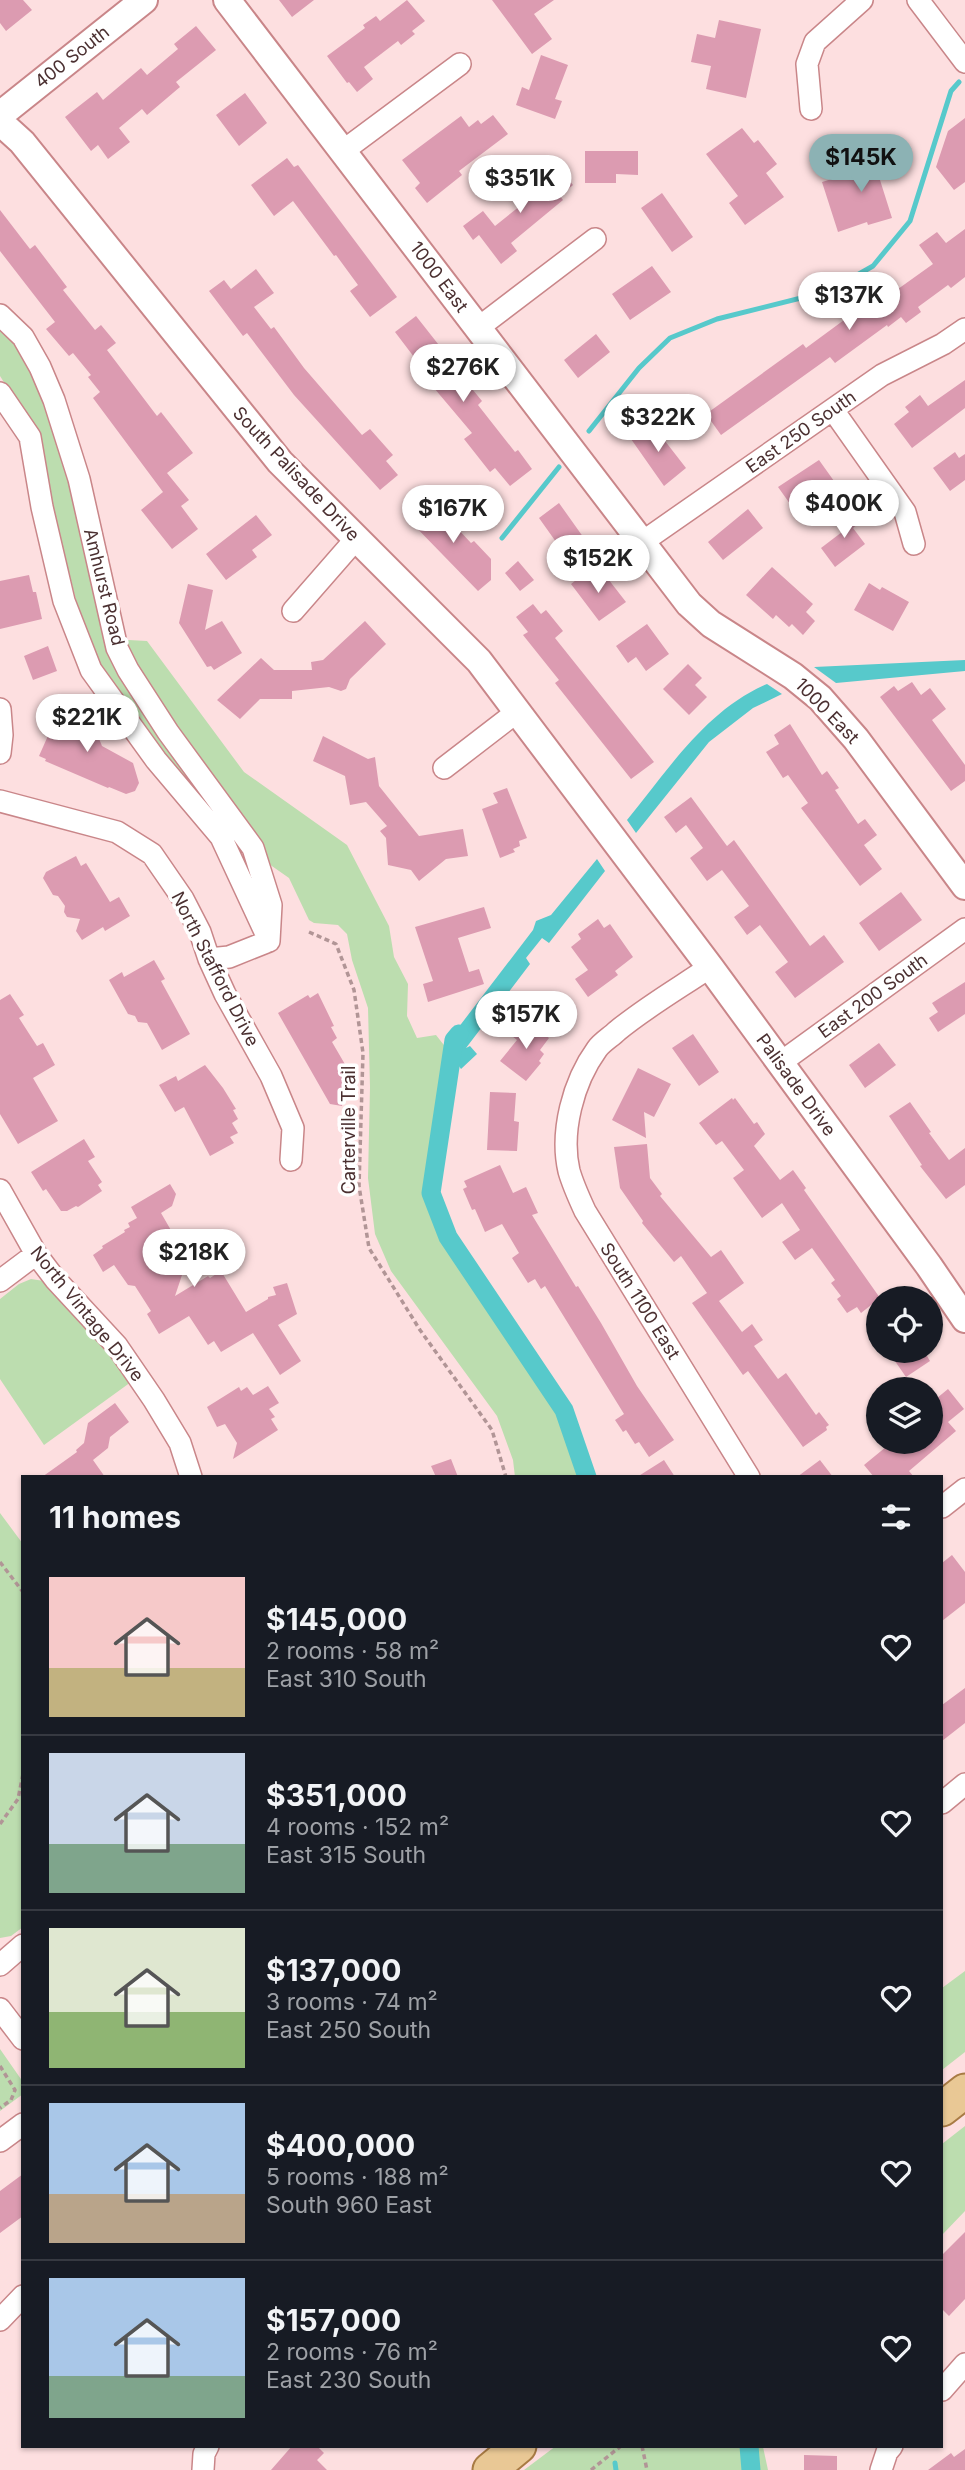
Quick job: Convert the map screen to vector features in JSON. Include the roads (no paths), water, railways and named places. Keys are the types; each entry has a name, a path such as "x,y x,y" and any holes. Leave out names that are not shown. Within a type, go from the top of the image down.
{"main road":[{"path":"943,2108 965,2091"},
{"path":"490,2470 517,2448"}],"street":[{"name":"400 South","path":"0,115 145,0"},
{"name":"1000 East","path":"227,0 699,615 793,676 820,698 856,739 965,886"},
{"path":"811,109 807,64 815,42 862,0"},
{"path":"918,0 965,62"},
{"path":"343,151 460,64"},
{"name":"South Palisade Drive","path":"0,122 22,142 271,453 355,540 479,661 617,843"},
{"path":"478,328 595,239"},
{"name":"Amhurst Road","path":"0,315 23,337 54,400 79,479 117,648 168,732 253,848 271,905 269,942"},
{"name":"East 250 South","path":"641,542 882,375 943,344 965,329"},
{"path":"0,393 30,437 42,507 64,601 91,670 156,760 221,837 269,942 229,957 209,959"},
{"path":"832,410 905,512 914,544"},
{"path":"293,611 355,540"},
{"path":"0,709 0,753"},
{"path":"444,768 518,711"},
{"name":"North Stafford Drive","path":"0,801 117,832 152,854 183,899 200,932 225,994 271,1076 293,1128 291,1160"},
{"name":"Palisade Drive","path":"617,843 929,1266 965,1319"},
{"name":"East 200 South","path":"780,1063 965,929"},
{"name":"South 1100 East","path":"710,967 627,1023 598,1048 583,1073 566,1131 569,1170 584,1212 748,1475"},
{"name":"North Vintage Drive","path":"0,1189 36,1254 55,1279 117,1346 132,1367 180,1443 190,1475"},
{"path":"0,1281 36,1254"},
{"path":"943,1506 965,1489"},
{"path":"943,1802 965,1784"},
{"path":"0,1965 21,1947"},
{"path":"0,2009 21,2036"},
{"path":"0,2141 21,2125"},
{"path":"0,2320 21,2298"},
{"path":"943,2389 965,2364"},
{"path":"203,2470 207,2448"},
{"path":"881,2470 890,2448"}],"water":[{"path":"965,660 965,671 836,683 814,667"},
{"path":"767,684 782,694 753,708 709,742 636,833 627,820 689,743 725,709"},
{"path":"597,859 605,871 549,943 542,938 526,958 530,964 466,1048 470,1046 477,1054 461,1069 447,1049 455,1032 533,930 536,921 551,915"}],"waterway":[{"path":"589,431 639,368 670,338 717,319 829,291 873,266 910,221 951,91 959,82"},
{"path":"502,538 559,467"},
{"path":"459,1034 454,1040 431,1193 448,1237 564,1410 586,1475"},
{"path":"749,2448 751,2470"},
{"path":"615,2463 616,2470"}]}
